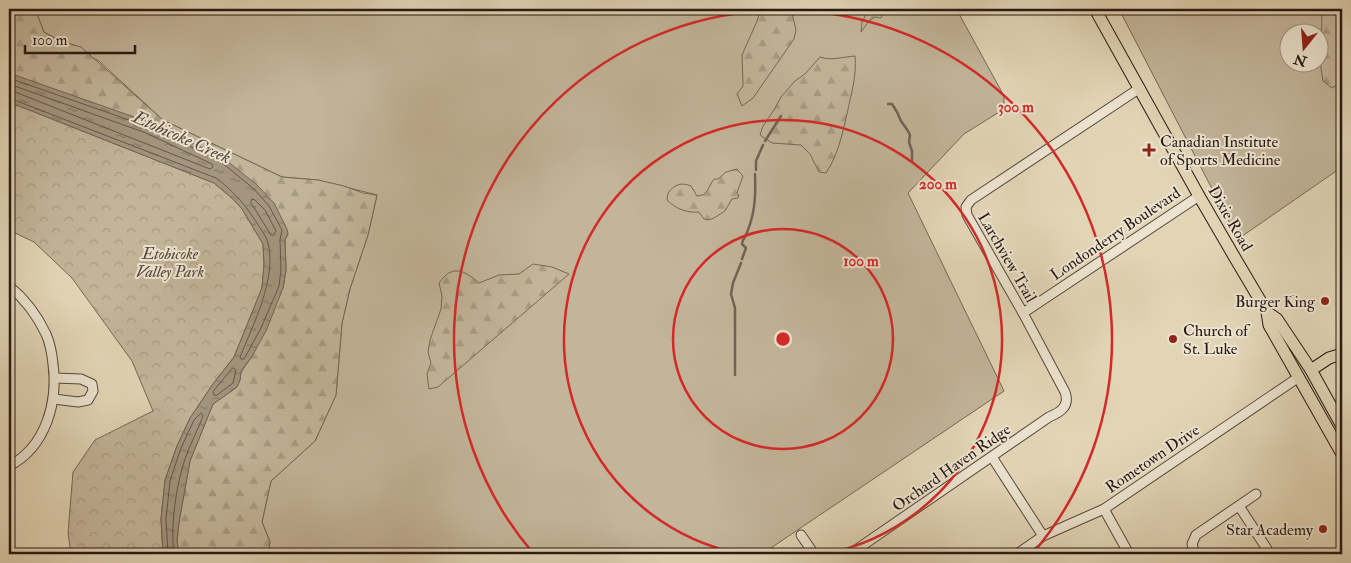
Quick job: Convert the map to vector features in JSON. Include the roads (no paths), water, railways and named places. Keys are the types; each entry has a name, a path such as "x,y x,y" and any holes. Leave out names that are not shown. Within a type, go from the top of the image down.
{"main road":[{"name":"Dixie Road","path":"1095,9 1198,196 1267,312 1269,325 1342,454"},
{"name":"Dixie Road","path":"1267,312 1277,319 1311,370 1342,426"},
{"path":"1311,370 1329,358 1342,354"}],"street":[{"name":"Larchview Trail","path":"1067,402 1065,392 1023,313 967,215 967,205 1140,88"},
{"name":"Londonderry Boulevard","path":"1023,313 1198,196"},
{"path":"9,286 20,295 34,312 47,336 55,378 54,399 42,433 29,450 9,466"},
{"name":"Rometown Drive","path":"1017,554 1043,536 1104,509 1299,377"},
{"path":"54,399 78,402 88,400 93,391 92,384 81,380 55,378"},
{"name":"Orchard Haven Ridge","path":"850,554 1049,417 1060,412 1067,402"},
{"path":"992,457 1043,536"},
{"path":"1195,554 1192,544 1196,535 1256,494"},
{"path":"1239,506 1267,549"},
{"path":"1104,509 1129,554"},
{"path":"801,536 814,554"}],"water":[{"name":"Etobicoke Creek","path":"9,73 151,123 222,157 257,185 274,203 287,229 288,234 285,240 286,270 283,288 266,331 251,358 241,371 237,387 213,404 190,461 179,522 177,541 179,554 163,554 161,519 165,480 177,446 190,418 234,357 262,288 263,244 242,209 214,183 9,102"}],"waterway":[{"path":"888,104 892,104 910,135 909,142 912,151 912,161"},
{"path":"765,141 781,116"},
{"path":"756,170 756,161 763,145"},
{"path":"744,239 754,207 755,174"},
{"path":"742,259 746,248 742,244 743,240"},
{"path":"735,375 735,308 731,294 741,263"}],"place":[{"name":"Canadian Institute of Sports Medicine","path":"1149,150"},
{"name":"Burger King","path":"1325,301"},
{"name":"Church of St. Luke","path":"1173,339"},
{"name":"Star Academy","path":"1323,529"}],"park label":[{"name":"Etobicoke Valley Park","path":"170,262"}]}
